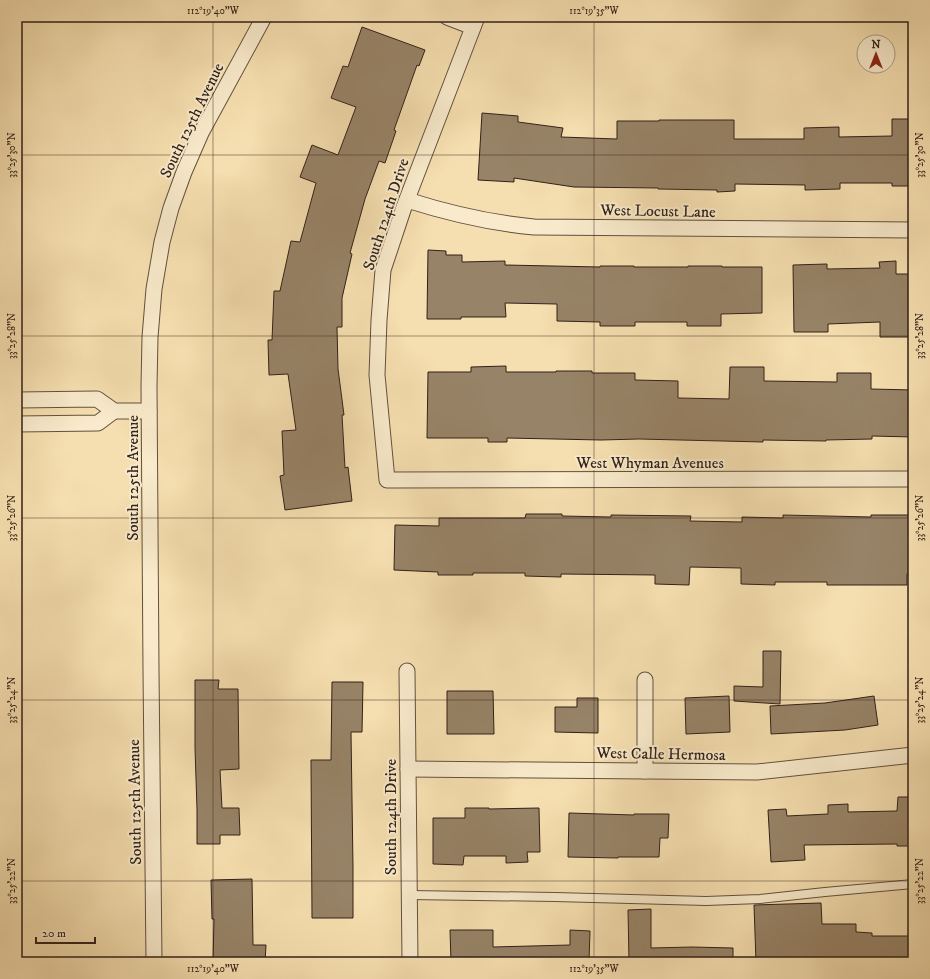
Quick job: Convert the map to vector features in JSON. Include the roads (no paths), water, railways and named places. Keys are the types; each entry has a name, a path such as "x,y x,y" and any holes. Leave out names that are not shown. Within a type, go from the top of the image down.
{"street":[{"name":"South 125th Avenue","path":"154,962 149,386 150,337 154,289 162,242 171,208 184,172 202,133 264,17"},
{"path":"447,17 475,22"},
{"name":"South 124th Drive","path":"387,480 378,375 379,320 383,270 406,200 475,22"},
{"name":"West Locust Lane","path":"406,200 437,210 488,221 534,227 913,230"},
{"path":"17,400 97,399 114,410 149,411"},
{"path":"17,424 98,423 114,410"},
{"name":"West Whyman Avenues","path":"387,480 913,479"},
{"name":"South 124th Drive","path":"407,671 410,962"},
{"path":"645,680 645,771"},
{"name":"West Calle Hermosa","path":"408,769 757,772 913,756"}],"lane":[{"path":"409,895 706,901 760,899 913,884"}]}
